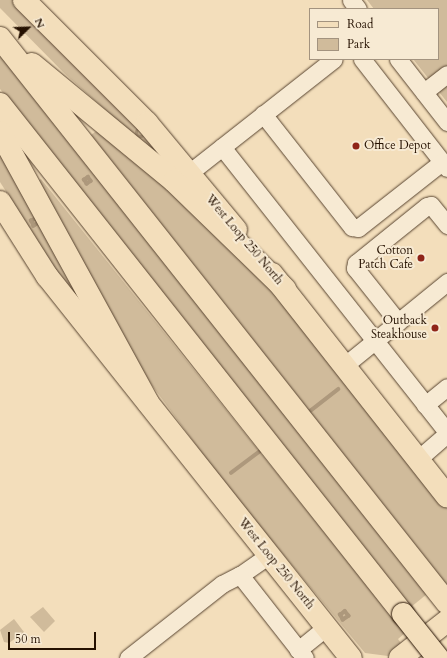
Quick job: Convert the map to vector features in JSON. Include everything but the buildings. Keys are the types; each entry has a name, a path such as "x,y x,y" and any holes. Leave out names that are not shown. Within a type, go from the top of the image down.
{"main road":[{"name":"West Loop 250 North","path":"24,0 147,123 284,289 447,496"},
{"path":"0,33 44,75 105,121 206,209 284,289"},
{"path":"0,38 441,595"},
{"path":"0,104 438,658"},
{"path":"0,132 148,402"},
{"name":"West Loop 250 North","path":"0,202 47,276 351,658"},
{"path":"400,658 447,621"}],"street":[{"path":"351,0 357,8"},
{"path":"188,173 333,60"},
{"path":"263,114 352,227 358,228 444,165 363,60"},
{"path":"399,60 447,122"},
{"path":"424,92 447,74"},
{"path":"222,147 447,433 418,458"},
{"path":"398,322 355,268 356,263 427,206 431,205 447,225"},
{"path":"344,365 447,282"},
{"path":"425,405 447,387"},
{"path":"128,658 222,584 240,576 269,554"},
{"path":"240,576 302,654 326,627"}],"green space":[{"path":"0,0 15,0 197,191 64,73 0,8"},
{"path":"367,0 447,0 447,102 414,60 439,60 439,8 373,8"},
{"path":"0,54 427,594 411,607 0,89"},
{"path":"103,126 263,277 447,507 447,585 91,135"},
{"path":"0,150 81,300 57,272 0,182"},
{"path":"41,179 405,633 398,639 403,646 388,656 365,653 224,483 151,384 119,331 34,183"},
{"path":"43,607 55,621 44,632 30,617"},
{"path":"14,619 24,632 9,643 4,642 0,630"}],"waterway":[{"path":"141,128 146,133 141,138 136,133 141,128"},
{"path":"88,177 91,181 87,184 84,180 88,177"},
{"path":"36,218 39,223 34,226 31,221 36,218"},
{"path":"309,412 338,389"},
{"path":"231,473 261,450"},
{"path":"345,611 349,616 343,620 340,615 345,611"}],"place":[{"name":"Office Depot","path":"356,146"},
{"name":"Cotton Patch Cafe","path":"421,258"},
{"name":"Outback Steakhouse","path":"435,328"}]}
